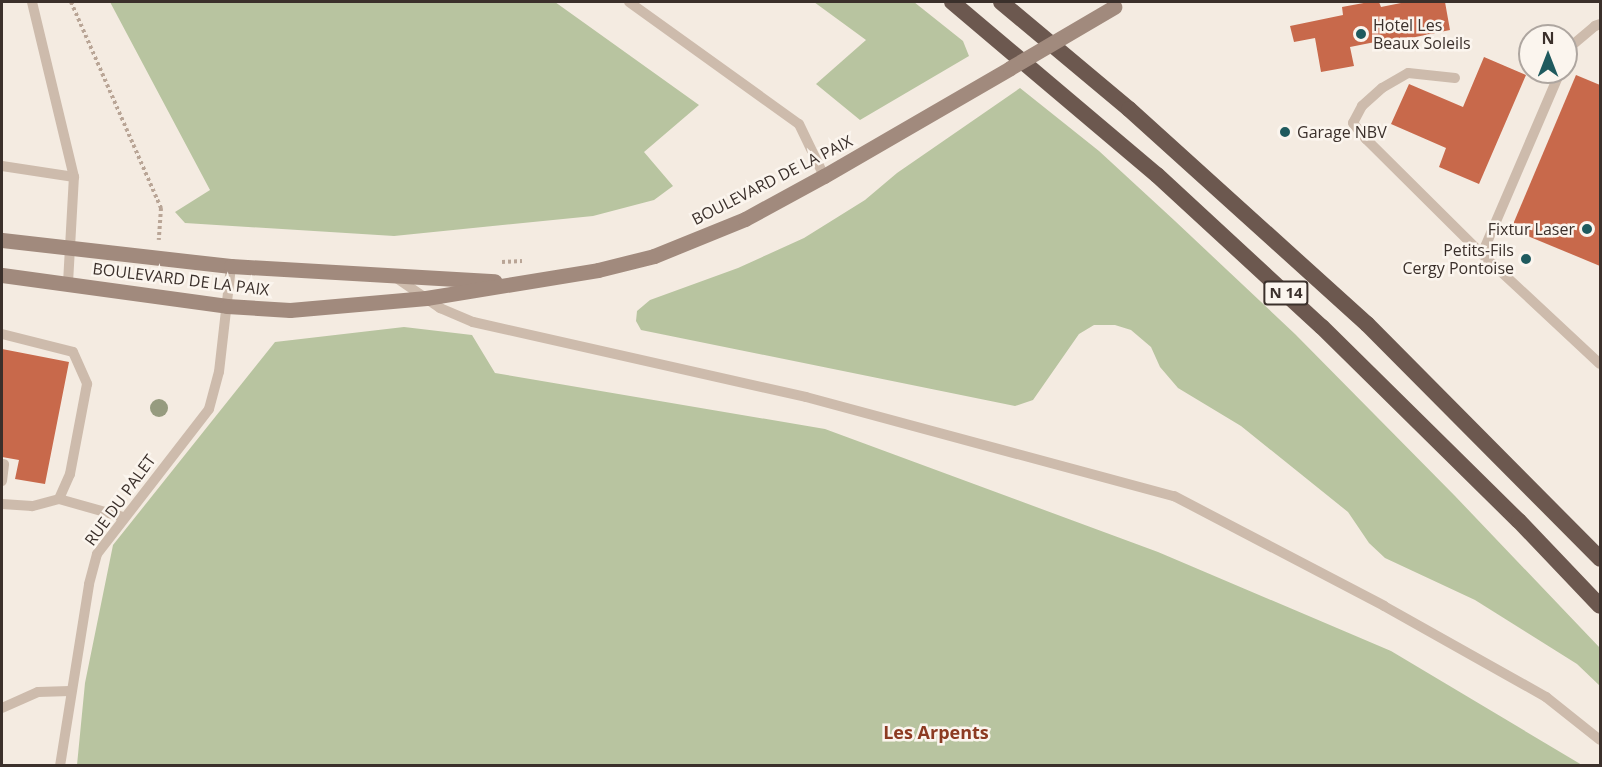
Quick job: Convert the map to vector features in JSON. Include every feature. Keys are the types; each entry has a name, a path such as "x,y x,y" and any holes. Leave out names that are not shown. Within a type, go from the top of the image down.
{"highway":[{"name":"N 14","path":"951,2 1157,175 1322,327 1519,520 1600,606"},
{"name":"N 14","path":"1001,2 1128,109 1367,324 1600,559"}],"main road":[{"name":"BOULEVARD DE LA PAIX","path":"2,275 226,306 290,310 426,298 598,270 654,256 745,219 824,176 1119,4"},
{"name":"BOULEVARD DE LA PAIX","path":"2,240 231,266 395,277 534,280"}],"lane":[{"path":"32,2 74,177 68,283"},
{"path":"629,2 799,124 824,176"},
{"path":"1578,41 1600,24"},
{"path":"1455,78 1408,74 1382,88 1362,106 1353,123 1366,139 1482,255 1600,364"},
{"path":"1482,255 1555,84"},
{"path":"2,166 74,177"},
{"name":"RUE DU PALET","path":"60,765 70,691 89,584 97,554 123,517 209,409 219,372 231,266"},
{"path":"395,277 426,298 473,322 806,397 1174,496 1384,606 1546,697 1600,740"},
{"path":"2,334 73,352 87,384 70,474 58,499"},
{"path":"2,481 4,464"},
{"path":"2,504 32,506 58,499 123,517"},
{"path":"2,708 38,692 70,691"}],"path":[{"path":"71,2 161,208 159,242"},
{"path":"147,240 170,243"},
{"path":"499,262 530,260"}],"green space":[{"path":"110,2 555,2 699,105 644,152 673,186 654,200 593,216 394,236 185,223 175,212 210,190"},
{"path":"814,2 914,2 963,41 969,56 860,120 816,84 866,40"},
{"path":"1020,88 1099,151 1175,221 1295,334 1455,496 1600,648 1600,686 1577,664 1475,600 1385,558 1369,543 1348,512 1241,426 1178,388 1160,367 1151,347 1131,330 1115,325 1094,325 1079,334 1033,400 1015,406 641,330 636,321 637,311 650,300 738,268 804,238 865,200 897,173"},
{"path":"404,327 472,335 495,373 825,429 1158,552 1391,651 1582,765 77,765 85,683 113,545 275,342"}],"building":[{"name":"Hotel Les Beaux Soleils","path":"1379,2 1381,7 1406,2 1445,2 1450,30 1386,43 1385,40 1350,47 1354,66 1321,72 1315,38 1294,42 1290,26 1343,15 1342,7"},
{"path":"1484,57 1518,72 1518,84 1522,84 1479,184 1439,167 1446,148 1391,124 1409,84 1463,107"},
{"path":"1578,76 1600,85 1600,266 1511,229 1572,84 1578,84"},
{"path":"2,349 69,362 45,484 15,479 19,460 2,457"}],"place":[{"name":"Hotel Les Beaux Soleils","path":"1361,34"},
{"name":"Garage NBV","path":"1285,132"},
{"name":"Fixtur Laser","path":"1587,229"},
{"name":"Petits-Fils Cergy Pontoise","path":"1526,259"}],"district":[{"name":"Les Arpents","path":"936,732"}]}
